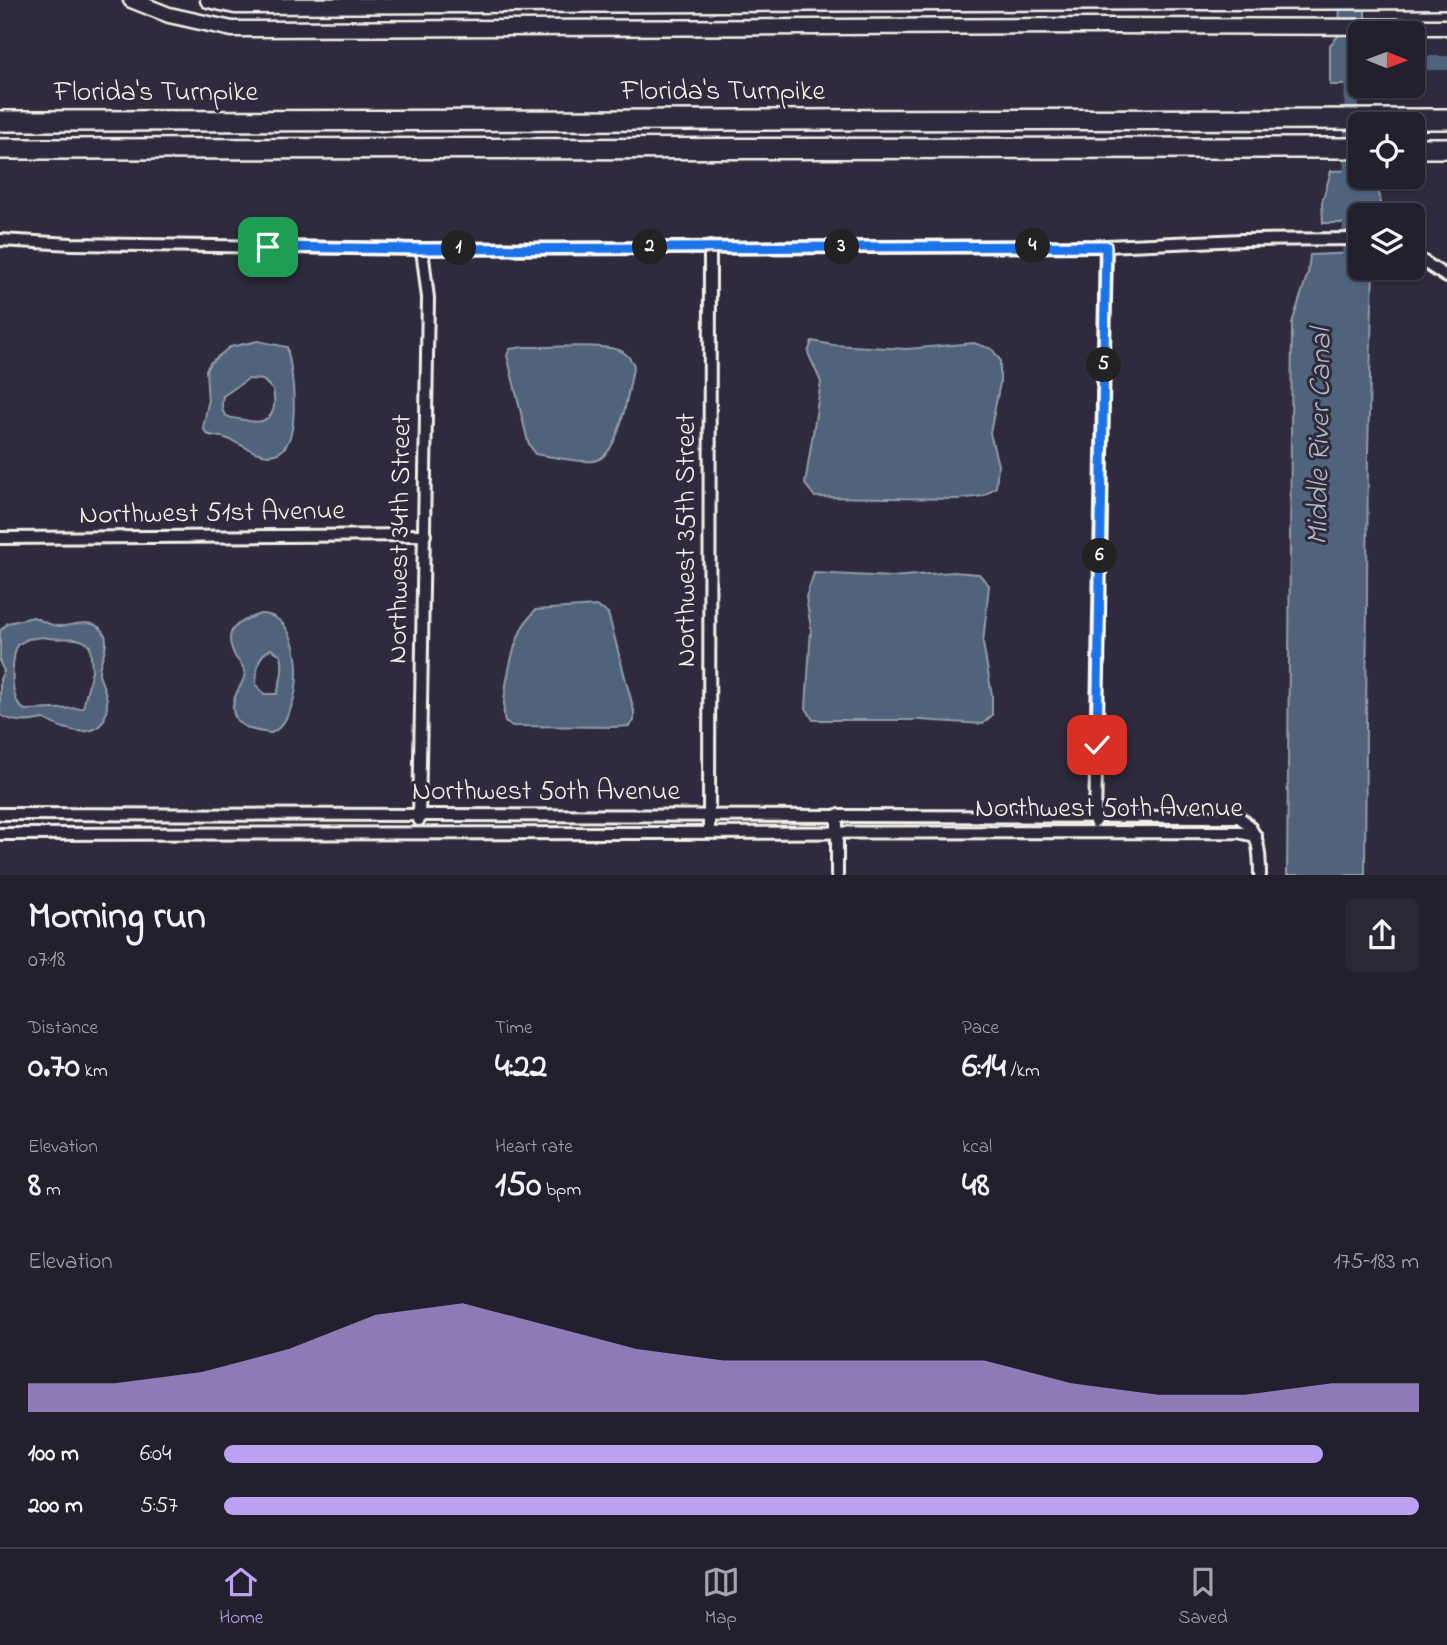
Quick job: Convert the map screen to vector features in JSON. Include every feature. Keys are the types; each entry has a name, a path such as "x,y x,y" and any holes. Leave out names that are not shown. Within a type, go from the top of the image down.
{"highway":[{"name":"Florida's Turnpike","path":"0,121 1447,119"},
{"name":"Florida's Turnpike","path":"0,149 1348,148"},
{"path":"1425,148 1447,148"}],"main road":[{"path":"131,0 169,15 232,29 1447,27"},
{"path":"208,0 235,6 1447,1"}],"street":[{"path":"0,240 72,244 422,249 1106,246 1348,239"},
{"path":"1095,832 1106,246"},
{"name":"Northwest 35th Street","path":"709,832 710,247"},
{"name":"Northwest 34th Street","path":"418,831 428,299 422,249"},
{"path":"1425,263 1447,277"},
{"name":"Northwest 51st Avenue","path":"0,538 425,534"},
{"name":"Northwest 50th Avenue","path":"0,814 1239,817 1248,823 1256,836"},
{"path":"51,815 51,834"},
{"path":"167,815 167,833"},
{"path":"291,815 291,832"},
{"path":"837,815 837,875"},
{"name":"Northwest 50th Avenue","path":"0,834 418,831 1238,832 1256,836"},
{"path":"1256,836 1260,854 1260,875"}],"water":[{"path":"1340,0 1365,0 1365,21 1348,21 1348,85 1330,85 1330,45 1339,35"},
{"path":"1348,170 1348,189 1378,189 1380,203 1348,203 1348,223 1323,223 1322,202 1331,171"},
{"path":"1348,253 1348,280 1373,280 1368,449 1365,875 1287,875 1292,323 1308,273 1310,255"},
{"path":"258,341 287,347 294,410 288,441 281,451 269,455 258,453 228,439 207,434 203,428 208,403 206,370 210,363 230,347","holes":["248,379 263,380 273,390 274,397 273,410 268,418 257,422 224,414 223,396"]},
{"path":"812,341 833,345 907,349 974,343 992,349 1000,360 1000,383 990,433 998,465 996,487 983,496 959,499 815,497 805,484 821,382 808,353"},
{"path":"609,348 622,351 630,358 634,365 622,420 611,447 603,456 589,461 535,454 528,442 507,355 510,349"},
{"path":"953,572 979,574 989,585 983,643 992,695 992,715 983,724 920,720 813,720 806,708 811,628 806,597 814,573 892,577"},
{"path":"596,606 608,613 634,711 634,721 629,726 615,727 512,726 505,722 504,702 511,661 522,628 535,610"},
{"path":"260,614 276,618 287,630 294,647 296,688 291,708 283,724 271,733 240,724 233,712 236,694 245,674 231,647 231,633 239,624","holes":["271,649 281,655 282,670 277,694 264,694 256,685 257,669 262,655"]},
{"path":"33,617 55,626 85,623 100,628 104,633 106,645 99,674 107,700 106,714 101,724 94,729 75,731 44,719 22,722 0,715 0,679 4,671 0,663 0,631 8,623","holes":["28,639 80,640 90,646 92,670 83,708 25,710 16,698 13,670 17,645"]}],"waterway":[{"path":"1425,63 1447,63"},
{"name":"Middle River Canal","path":"1350,203 1352,98"}],"route":[{"path":"268,247 422,249 1106,246 1097,745"}]}
